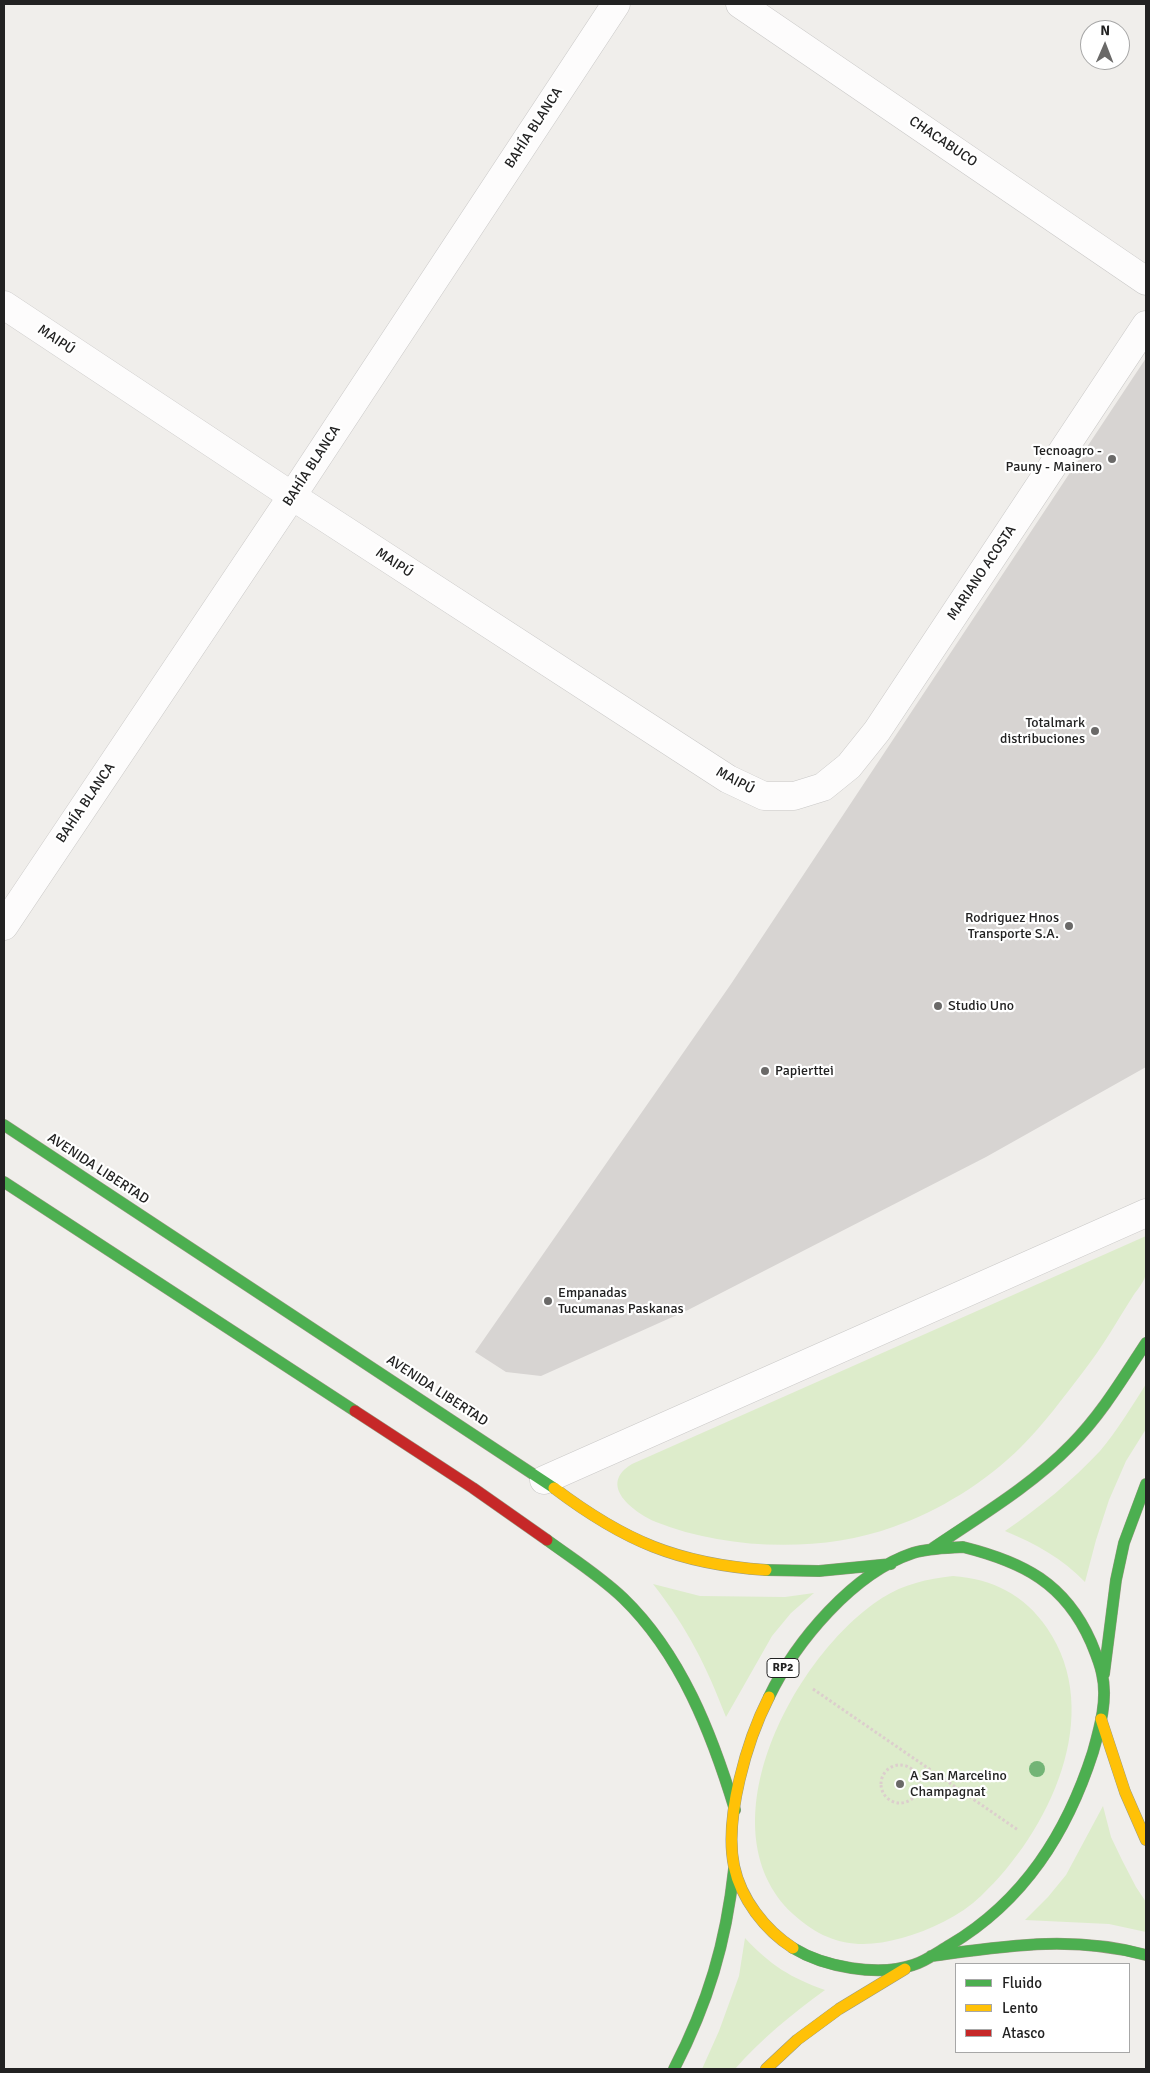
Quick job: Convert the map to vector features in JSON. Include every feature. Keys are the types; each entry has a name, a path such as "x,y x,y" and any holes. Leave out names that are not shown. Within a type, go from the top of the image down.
{"main road":[{"name":"AVENIDA LIBERTAD","path":"4,1125 544,1480 606,1525 641,1542 678,1556 716,1565 788,1571 868,1568 891,1564"},
{"path":"4,1182 517,1517 607,1584 636,1611 666,1652 687,1686 708,1728 734,1810"},
{"name":"RP2","path":"933,1548 1027,1483 1072,1444 1092,1420 1146,1343"},
{"name":"RP2","path":"766,2069 797,2040 825,2020 909,1967 971,1932 993,1915 1025,1882 1044,1856 1077,1796 1090,1761 1101,1719 1116,1580 1124,1542 1146,1484"},
{"name":"RP2","path":"674,2069 697,2024 723,1948 730,1910 734,1867 732,1840 734,1810 746,1751 756,1721 771,1688 789,1660 805,1637 825,1616 866,1580 891,1564 912,1554 933,1548 963,1547 994,1554 1026,1567 1046,1579 1063,1596 1078,1616 1090,1639 1104,1678"},
{"path":"1101,1719 1125,1792 1146,1840"},
{"name":"RP2","path":"734,1867 752,1906 769,1928 788,1945 812,1960 837,1967 859,1970 909,1967"},
{"path":"931,1956 1040,1944 1112,1947 1146,1955"}],"street":[{"name":"BAHÍA BLANCA","path":"4,926 292,496 616,4"},
{"name":"CHACABUCO","path":"740,4 1146,281"},
{"name":"MAIPÚ","path":"4,305 292,496 728,779 764,796 794,796"},
{"name":"MARIANO ACOSTA","path":"794,796 823,786 849,766 878,731 1146,325"},
{"path":"544,1480 1146,1213"}],"path":[{"path":"810,1688 1021,1832"},
{"path":"910,1767 916,1760"},
{"path":"898,1765 910,1767 915,1771 920,1782 917,1795 901,1804 889,1800 884,1795 880,1782 886,1771 898,1765"}],"green space":[{"path":"1146,1236 1147,1264 1144,1279 1097,1354 1061,1401 1029,1438 993,1472 961,1494 927,1513 893,1527 836,1541 774,1545 743,1543 683,1531 656,1522 629,1505 618,1489 618,1481 622,1472 632,1464"},
{"path":"1146,1384 1146,1429 1126,1461 1109,1500 1085,1582 1048,1552 1005,1531 1055,1494 1100,1451"},
{"path":"953,1576 981,1581 1006,1590 1028,1606 1047,1628 1064,1662 1071,1697 1070,1734 1062,1770 1047,1806 1028,1839 1006,1870 981,1896 964,1910 944,1922 923,1931 886,1942 858,1944 831,1938 818,1933 793,1914 767,1878 756,1836 758,1790 771,1744 792,1699 819,1658 850,1624 882,1598 899,1589 925,1581"},
{"path":"653,1584 700,1596 785,1597 814,1593 791,1613 772,1636 726,1717 695,1648 676,1616"},
{"path":"1103,1806 1111,1837 1136,1887 1146,1902 1146,1932 1109,1924 1025,1920 1048,1897 1066,1875"},
{"path":"745,1938 763,1956 782,1970 802,1981 825,1990 777,2027 735,2069 702,2069 719,2031 739,1976"}],"building":[{"path":"1146,358 1146,1067 986,1157 688,1310 541,1376 506,1372 475,1352 731,984"}],"traffic: fast":[{"path":"4,1125 554,1488"},
{"path":"4,1182 355,1411"},
{"path":"933,1548 1022,1487 1056,1460 1102,1409 1146,1343"},
{"path":"1104,1674 1116,1580 1124,1543 1146,1484"},
{"path":"547,1540 596,1575 623,1598 644,1620 662,1644 692,1696 705,1724 735,1810"},
{"path":"793,1948 806,1955 835,1965 868,1970 899,1968 918,1963 932,1956 976,1927 1000,1908 1021,1886 1040,1862 1056,1837 1082,1782 1096,1742 1104,1703 1102,1674 1091,1642 1068,1604 1040,1578 1005,1560 963,1547"},
{"path":"769,1697 794,1654 811,1632 848,1593 869,1576 891,1563 919,1551 963,1547"},
{"path":"766,1570 819,1571 891,1564"},
{"path":"674,2069 697,2020 714,1972 726,1922 734,1869"},
{"path":"931,1956 1038,1944 1091,1945 1146,1955"}],"traffic: slow":[{"path":"554,1488 604,1522 653,1547 706,1562 766,1570"},
{"path":"769,1697 753,1735 740,1780 732,1825 732,1847 737,1878 748,1902 764,1923 793,1948"},
{"path":"1101,1719 1125,1792 1146,1840"},
{"path":"766,2069 797,2040 839,2009 905,1969"}],"traffic: jam":[{"path":"355,1411 473,1488 547,1540"}],"place":[{"name":"Tecnoagro - Pauny - Mainero","path":"1112,459"},
{"name":"Totalmark distribuciones","path":"1095,731"},
{"name":"Rodriguez Hnos Transporte S.A.","path":"1069,926"},
{"name":"Studio Uno","path":"938,1006"},
{"name":"Papierttei","path":"765,1071"},
{"name":"Empanadas Tucumanas Paskanas","path":"548,1301"},
{"name":"A San Marcelino Champagnat","path":"900,1784"}]}
